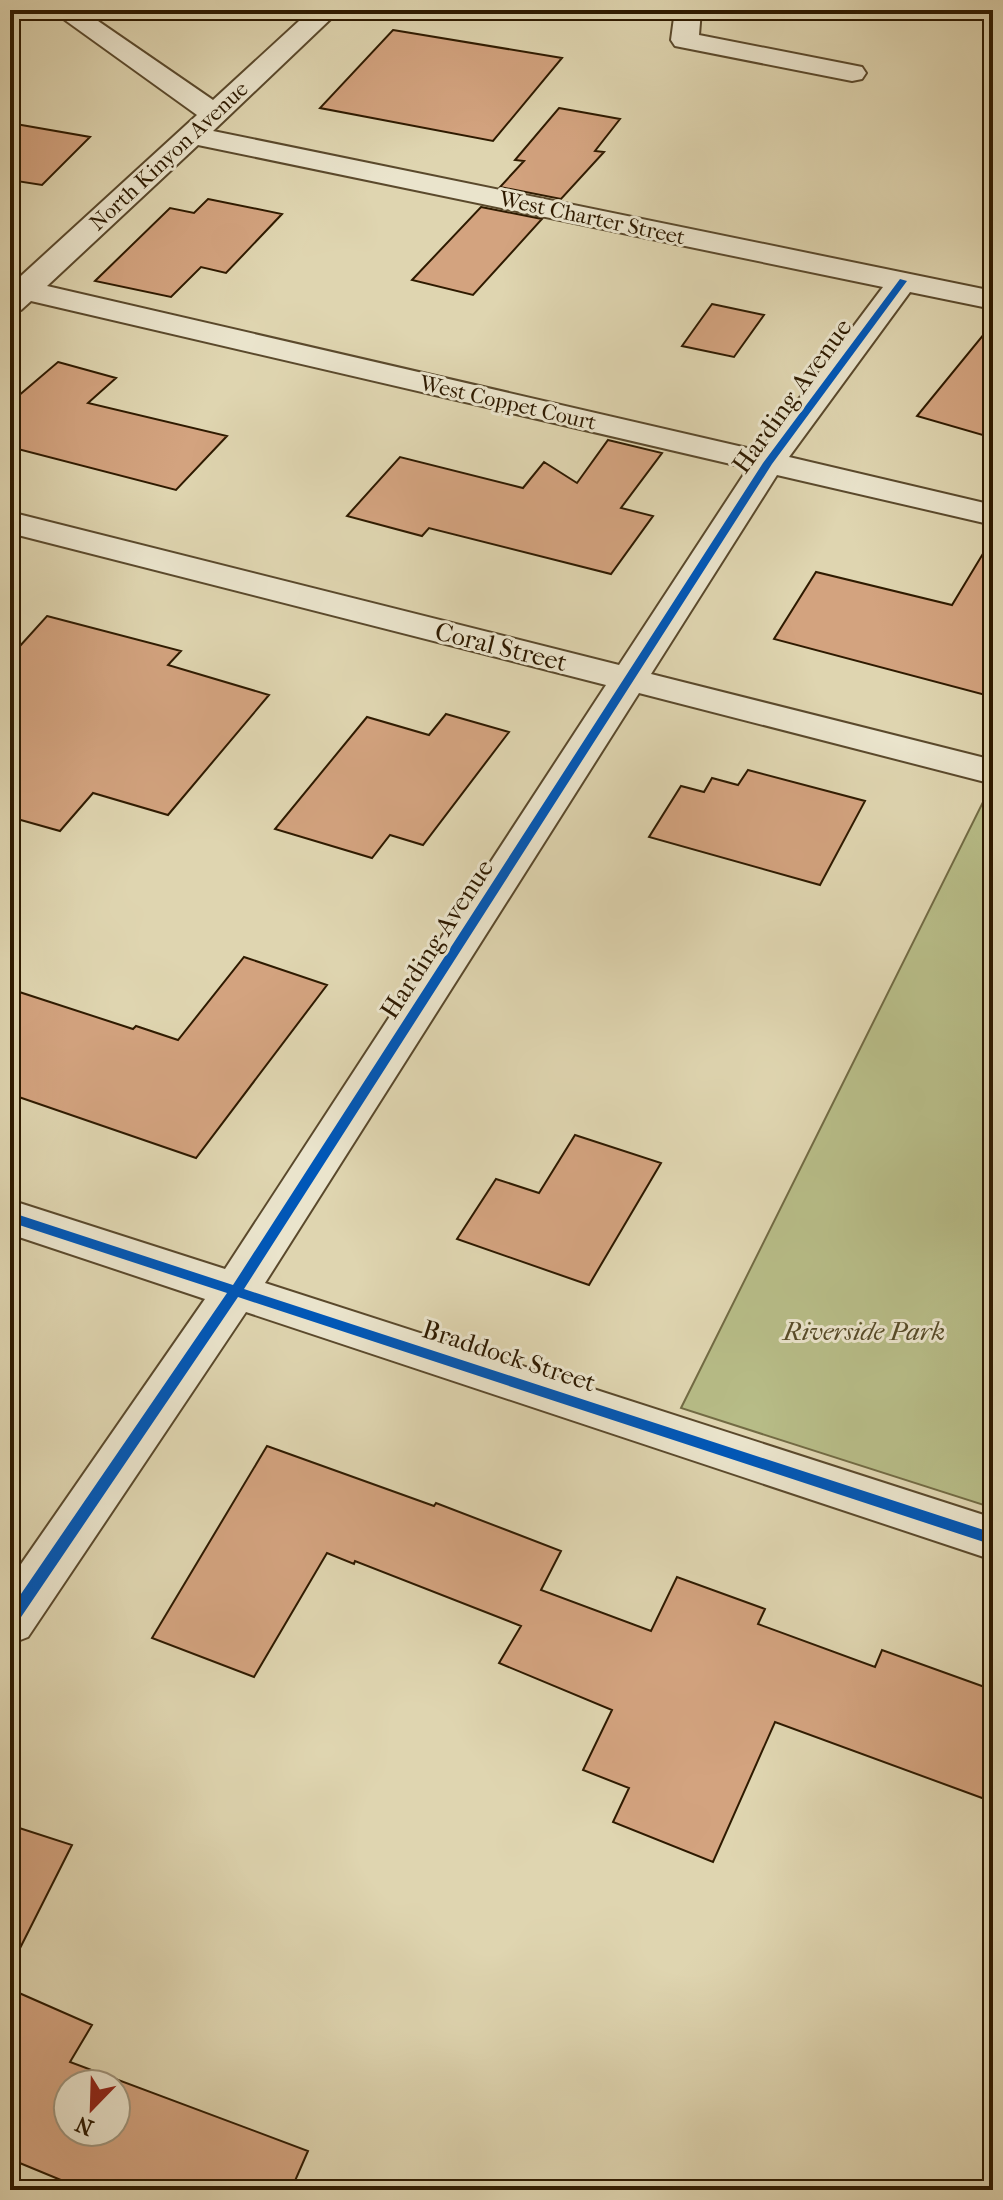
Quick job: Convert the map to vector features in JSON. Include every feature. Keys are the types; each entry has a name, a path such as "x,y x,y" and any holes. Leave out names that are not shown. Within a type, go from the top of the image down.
{"street":[{"path":"64,10 215,114"},
{"name":"North Kinyon Avenue","path":"17,296 327,10"},
{"path":"688,10 685,40 852,73"},
{"name":"West Charter Street","path":"191,135 993,300"},
{"name":"Harding Avenue","path":"10,1622 236,1290 768,463 903,281"},
{"name":"West Coppet Court","path":"17,296 993,515"},
{"name":"Coral Street","path":"10,522 993,772"},
{"name":"Braddock Street","path":"10,1217 993,1539"}],"green space":[{"name":"Riverside Park","path":"987,794 993,795 993,1508 681,1408"}],"building":[{"path":"393,30 562,58 493,141 320,108"},
{"path":"559,108 620,119 595,151 604,152 561,199 500,187 524,161 515,160"},
{"path":"10,123 90,137 42,185 10,180"},
{"path":"208,199 282,214 226,273 201,267 171,297 95,281 170,208 194,213"},
{"path":"481,207 542,219 473,295 412,280"},
{"path":"712,304 764,315 734,357 682,346"},
{"path":"993,323 993,438 917,416"},
{"path":"58,362 116,378 88,403 227,436 176,490 10,447 10,403"},
{"path":"608,440 662,453 621,508 653,516 611,574 429,528 422,536 347,516 400,457 523,488 544,462 577,483"},
{"path":"993,537 993,697 774,639 816,572 952,605"},
{"path":"47,616 181,651 168,665 269,695 168,815 93,793 60,831 10,817 10,657"},
{"path":"446,714 509,732 423,845 390,835 372,858 275,829 367,717 429,735"},
{"path":"748,770 865,801 820,885 649,837 681,786 704,792 712,778 738,785"},
{"path":"244,957 327,985 196,1158 10,1094 10,989 133,1029 136,1026 178,1040"},
{"path":"575,1135 661,1163 589,1285 457,1239 496,1179 539,1193"},
{"path":"267,1446 434,1506 436,1503 561,1551 541,1590 651,1631 677,1577 765,1609 758,1624 875,1667 882,1650 993,1690 993,1802 775,1722 713,1862 613,1822 629,1788 583,1770 612,1710 499,1663 521,1626 327,1553 254,1677 152,1638"},
{"path":"10,1825 72,1845 10,1968"},
{"path":"10,1989 92,2025 70,2062 86,2068 52,2068 52,2148 132,2148 132,2085 308,2151 291,2190 85,2190 10,2159"}],"cycle path":[{"path":"10,1622 236,1290 768,463 903,281"},
{"path":"10,1217 993,1539"}]}
